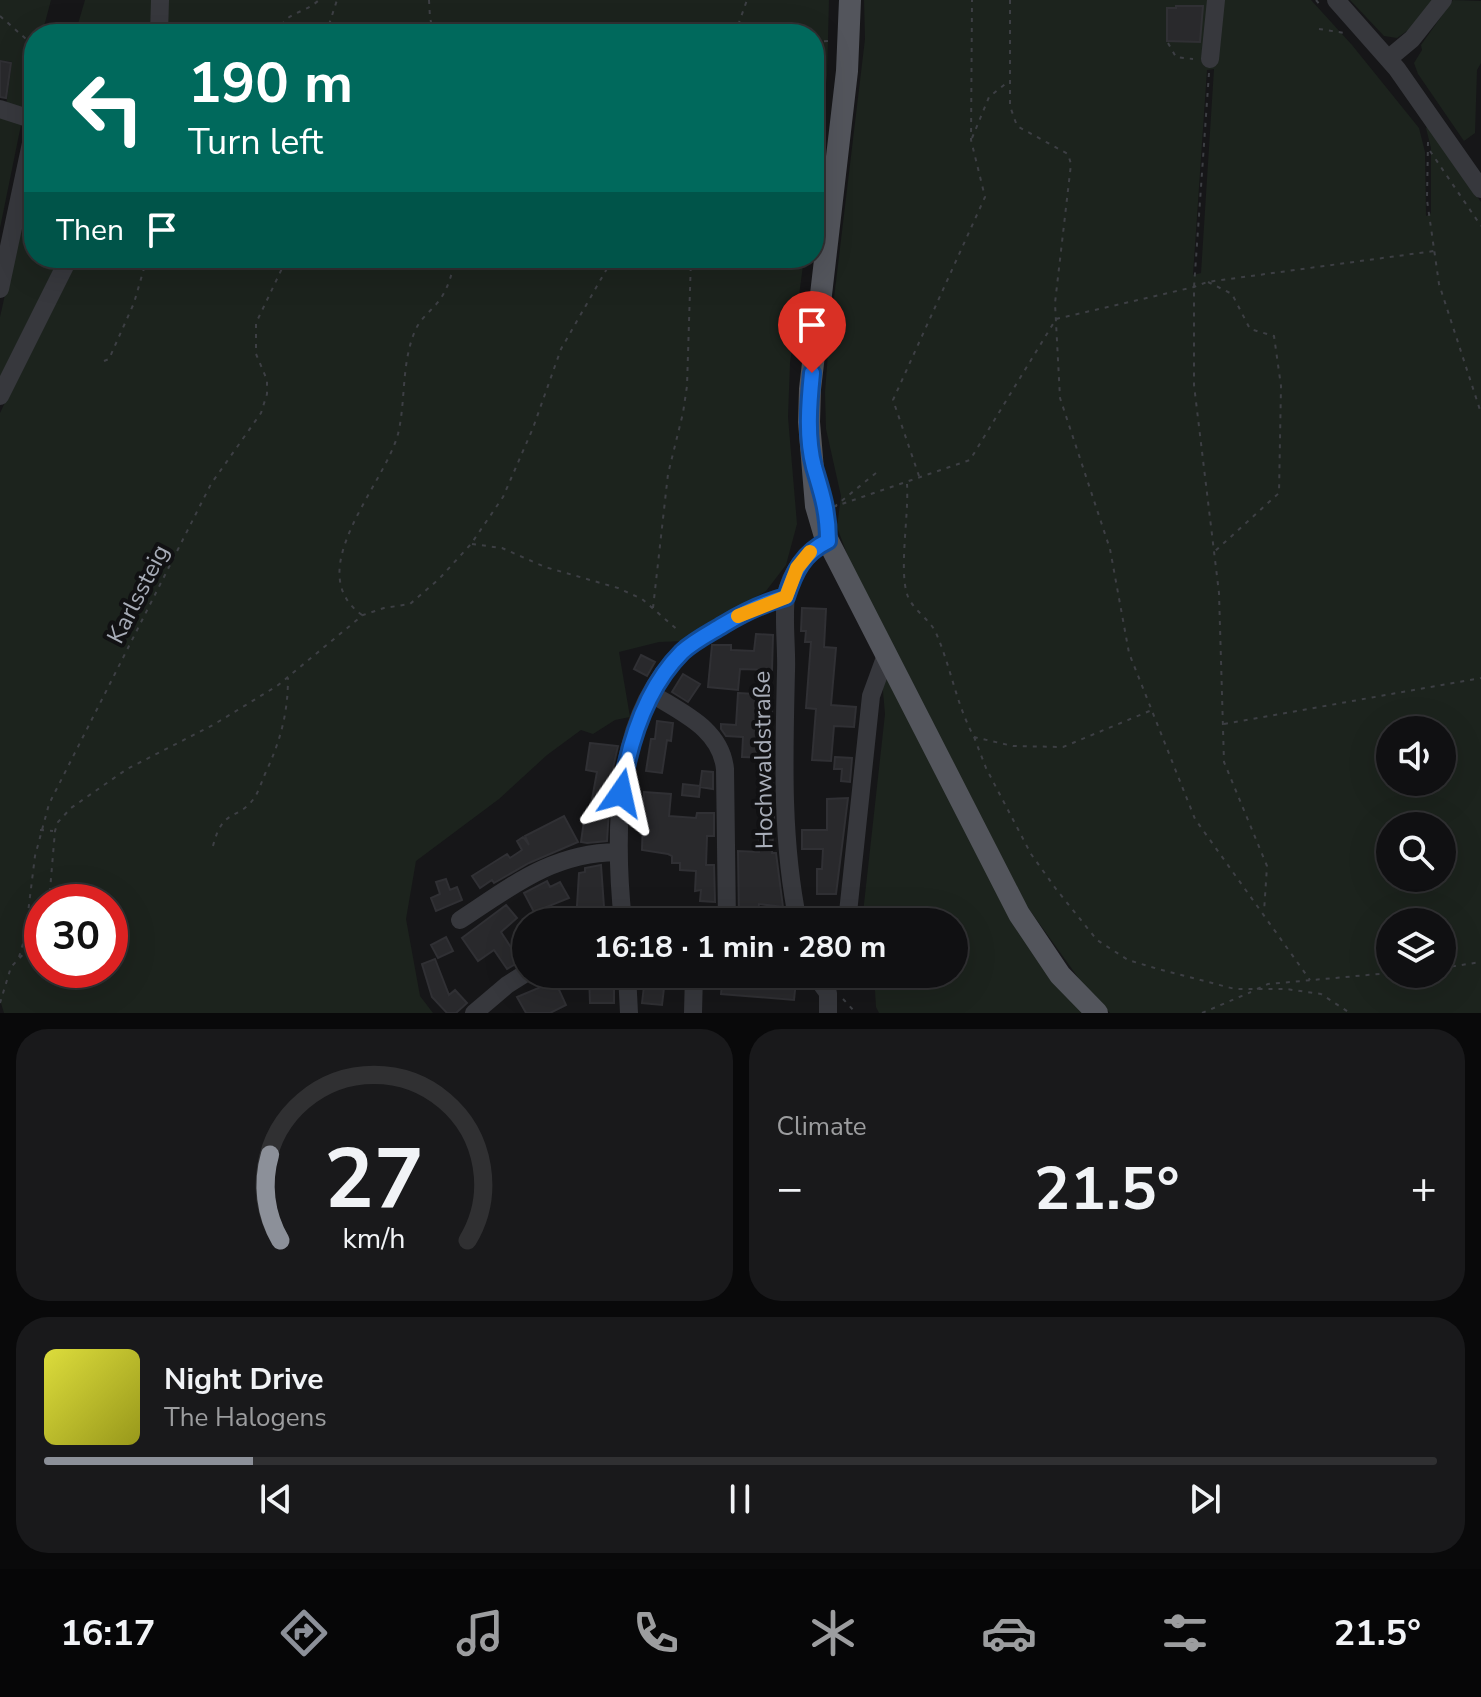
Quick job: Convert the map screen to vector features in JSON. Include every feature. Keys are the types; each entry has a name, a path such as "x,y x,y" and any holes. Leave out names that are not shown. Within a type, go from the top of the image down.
{"main road":[{"path":"850,0 844,101 810,389 817,514 1019,914 1060,975 1097,1013"}],"street":[{"path":"159,24 160,0"},
{"path":"1210,59 1216,0"},
{"path":"1388,59 1412,39 1443,0"},
{"path":"1331,6 1388,59 1481,189"},
{"path":"0,109 24,117"},
{"path":"0,289 24,176"},
{"path":"0,396 64,268"},
{"path":"622,908 617,852 624,773 637,726 652,694 674,661 693,643 754,608 786,597 803,559 828,541"},
{"name":"Hochwaldstraße","path":"786,597 784,784 789,868 796,908"},
{"path":"848,908 871,696 886,655"},
{"path":"652,694 704,727 722,752 725,769 727,908"},
{"path":"460,920 548,865 585,854 617,852"},
{"path":"474,1013 512,982"},
{"path":"628,988 629,1013"},
{"path":"693,1013 694,988"},
{"path":"824,988 828,993"},
{"path":"828,1013 831,988"}],"path":[{"path":"283,24 289,15 319,0"},
{"path":"329,24 337,0"},
{"path":"429,0 432,24"},
{"path":"739,24 747,0"},
{"path":"920,477 893,400 985,197 971,140 972,0"},
{"path":"1010,0 1010,106 1017,126 1068,154 1071,164 1055,303 1060,398 1110,549 1129,653 1195,819 1310,980"},
{"path":"1316,0 1331,6"},
{"path":"0,16 24,37"},
{"path":"1319,29 1346,33 1336,22"},
{"path":"824,41 835,40"},
{"path":"1168,43 1176,57 1210,59 1194,287 1194,385 1219,593 1224,762 1267,866 1264,913"},
{"path":"971,140 989,97 1010,80"},
{"path":"1426,135 1429,150 1427,188 1434,251 1450,325 1481,413"},
{"path":"1429,150 1481,226"},
{"path":"876,473 832,508 970,460 1056,319 1207,282 1434,251"},
{"path":"104,361 109,359 134,303 144,268"},
{"name":"Karlssteig","path":"19,957 25,937 40,830 61,780 211,484 261,413 267,394 267,380 256,354 256,323 282,268"},
{"path":"363,615 344,598 340,586 341,556 390,458 403,409 406,368 415,329 441,299 453,268"},
{"path":"51,884 55,831 58,822 71,808 127,769 213,725 288,677 363,615 410,604 439,579 471,544 503,497 533,428 561,349 607,268"},
{"path":"653,608 668,474 687,386 691,268"},
{"path":"1207,282 1232,294 1250,329 1274,336 1281,386 1279,493 1214,552"},
{"path":"907,482 904,578 907,597 937,636 955,685 961,712 1031,854 1097,940 1128,960 1235,989 1286,989 1321,994 1350,1013"},
{"path":"471,544 502,548 545,567 618,588 642,599 693,643"},
{"path":"213,846 218,828 227,817 254,798 280,740 288,706 288,677"},
{"path":"1223,724 1481,678"},
{"path":"974,737 1013,746 1063,747 1152,710"},
{"path":"40,830 55,831"},
{"path":"0,1003 8,974 24,952"},
{"path":"1456,966 1481,962"},
{"path":"1202,1013 1268,984 1376,974"}],"shaded area":[{"path":"0,0 51,0 45,24 24,24 24,109 6,106 12,62 0,60"},
{"path":"85,0 829,0 824,100 824,24 78,24"},
{"path":"864,0 1311,0 1419,128 1425,152 1426,216 1431,213 1431,148 1426,128 1429,125 1481,202 1481,1013 1110,1013 1082,983 1026,905 848,557 837,527 841,496 826,429 829,340 865,39","holes":["1214,69 1201,273 1193,275 1207,70"]},
{"path":"1350,0 1436,0 1411,28 1397,38 1384,36"},
{"path":"1453,0 1481,1 1481,63 1477,70 1475,133 1464,141 1418,74 1414,63 1422,50 1421,45"},
{"path":"0,114 22,120 0,228"},
{"path":"24,210 24,268 803,268 790,363 788,417 797,524 786,565 766,591 684,641 659,642 619,652 630,717 615,720 593,734 581,730 547,755 499,799 416,861 406,919 420,996 433,1013 4,1013 0,1000 0,413 28,354 0,385 0,317"},
{"path":"888,676 980,859 1032,951 1083,1013 879,1013 875,988 968,988 968,908 864,908 885,714 882,680"}],"building":[{"path":"1203,6 1200,42 1167,41 1167,8"},
{"path":"0,61 11,63 6,98 0,97"},
{"path":"802,608 826,609 824,647 836,648 831,705 856,707 854,727 834,726 831,761 812,760 816,709 806,708 811,642 805,642 806,631 801,631"},
{"path":"756,634 773,635 772,670 740,669 738,690 708,687 712,645 731,645 731,650 754,651"},
{"path":"641,655 655,662 647,676 634,669"},
{"path":"683,674 700,684 688,702 672,692"},
{"path":"738,693 773,695 769,758 742,757 743,737 726,736 721,729 721,724 736,725"},
{"path":"657,721 673,723 662,773 646,771"},
{"path":"590,743 618,746 611,777 607,841 587,843 581,842 597,772 586,770"},
{"path":"835,757 852,758 850,782 841,781 842,769 834,769"},
{"path":"702,771 713,772 713,789 700,787 699,797 682,795 683,784 700,786"},
{"path":"763,780 773,781 770,817 774,817 772,853 776,853 783,907 759,904 758,908 739,908 738,851 759,852"},
{"path":"644,792 671,794 669,816 696,818 697,813 714,813 714,836 707,836 706,865 714,865 715,902 700,901 701,890 695,891 696,871 680,870 680,863 672,863 672,856 668,854 642,850"},
{"path":"848,798 836,894 817,894 817,869 822,869 823,849 802,849 802,830 827,830 827,799"},
{"path":"564,816 578,842 480,888 472,876 507,854 510,858 522,850 517,841 523,837 529,845 525,836"},
{"path":"601,865 604,907 577,908 579,873 585,872 585,868"},
{"path":"446,879 450,890 457,887 462,900 436,911 431,898 440,894 436,882"},
{"path":"547,881 550,887 560,882 569,898 544,908 532,908 524,893"},
{"path":"506,905 512,912 512,922 501,932 512,949 512,966 507,969 494,950 478,961 462,938"},
{"path":"446,937 453,951 438,958 431,945"},
{"path":"435,959 449,995 455,990 467,1003 456,1013 447,1013 432,997 422,964"},
{"path":"538,988 558,988 566,1005 550,1013 526,1013 517,997"},
{"path":"589,988 614,988 614,1003 590,1003"},
{"path":"644,988 664,988 662,1005 642,1003"},
{"path":"722,988 795,988 794,1000 721,994"}],"slow traffic":[{"path":"738,616 786,597 797,568 810,552"}],"route":[{"path":"621,793 630,749 645,706 674,661 693,643 739,616 786,597 803,559 828,541 827,510 814,467 810,438 812,373"}]}
